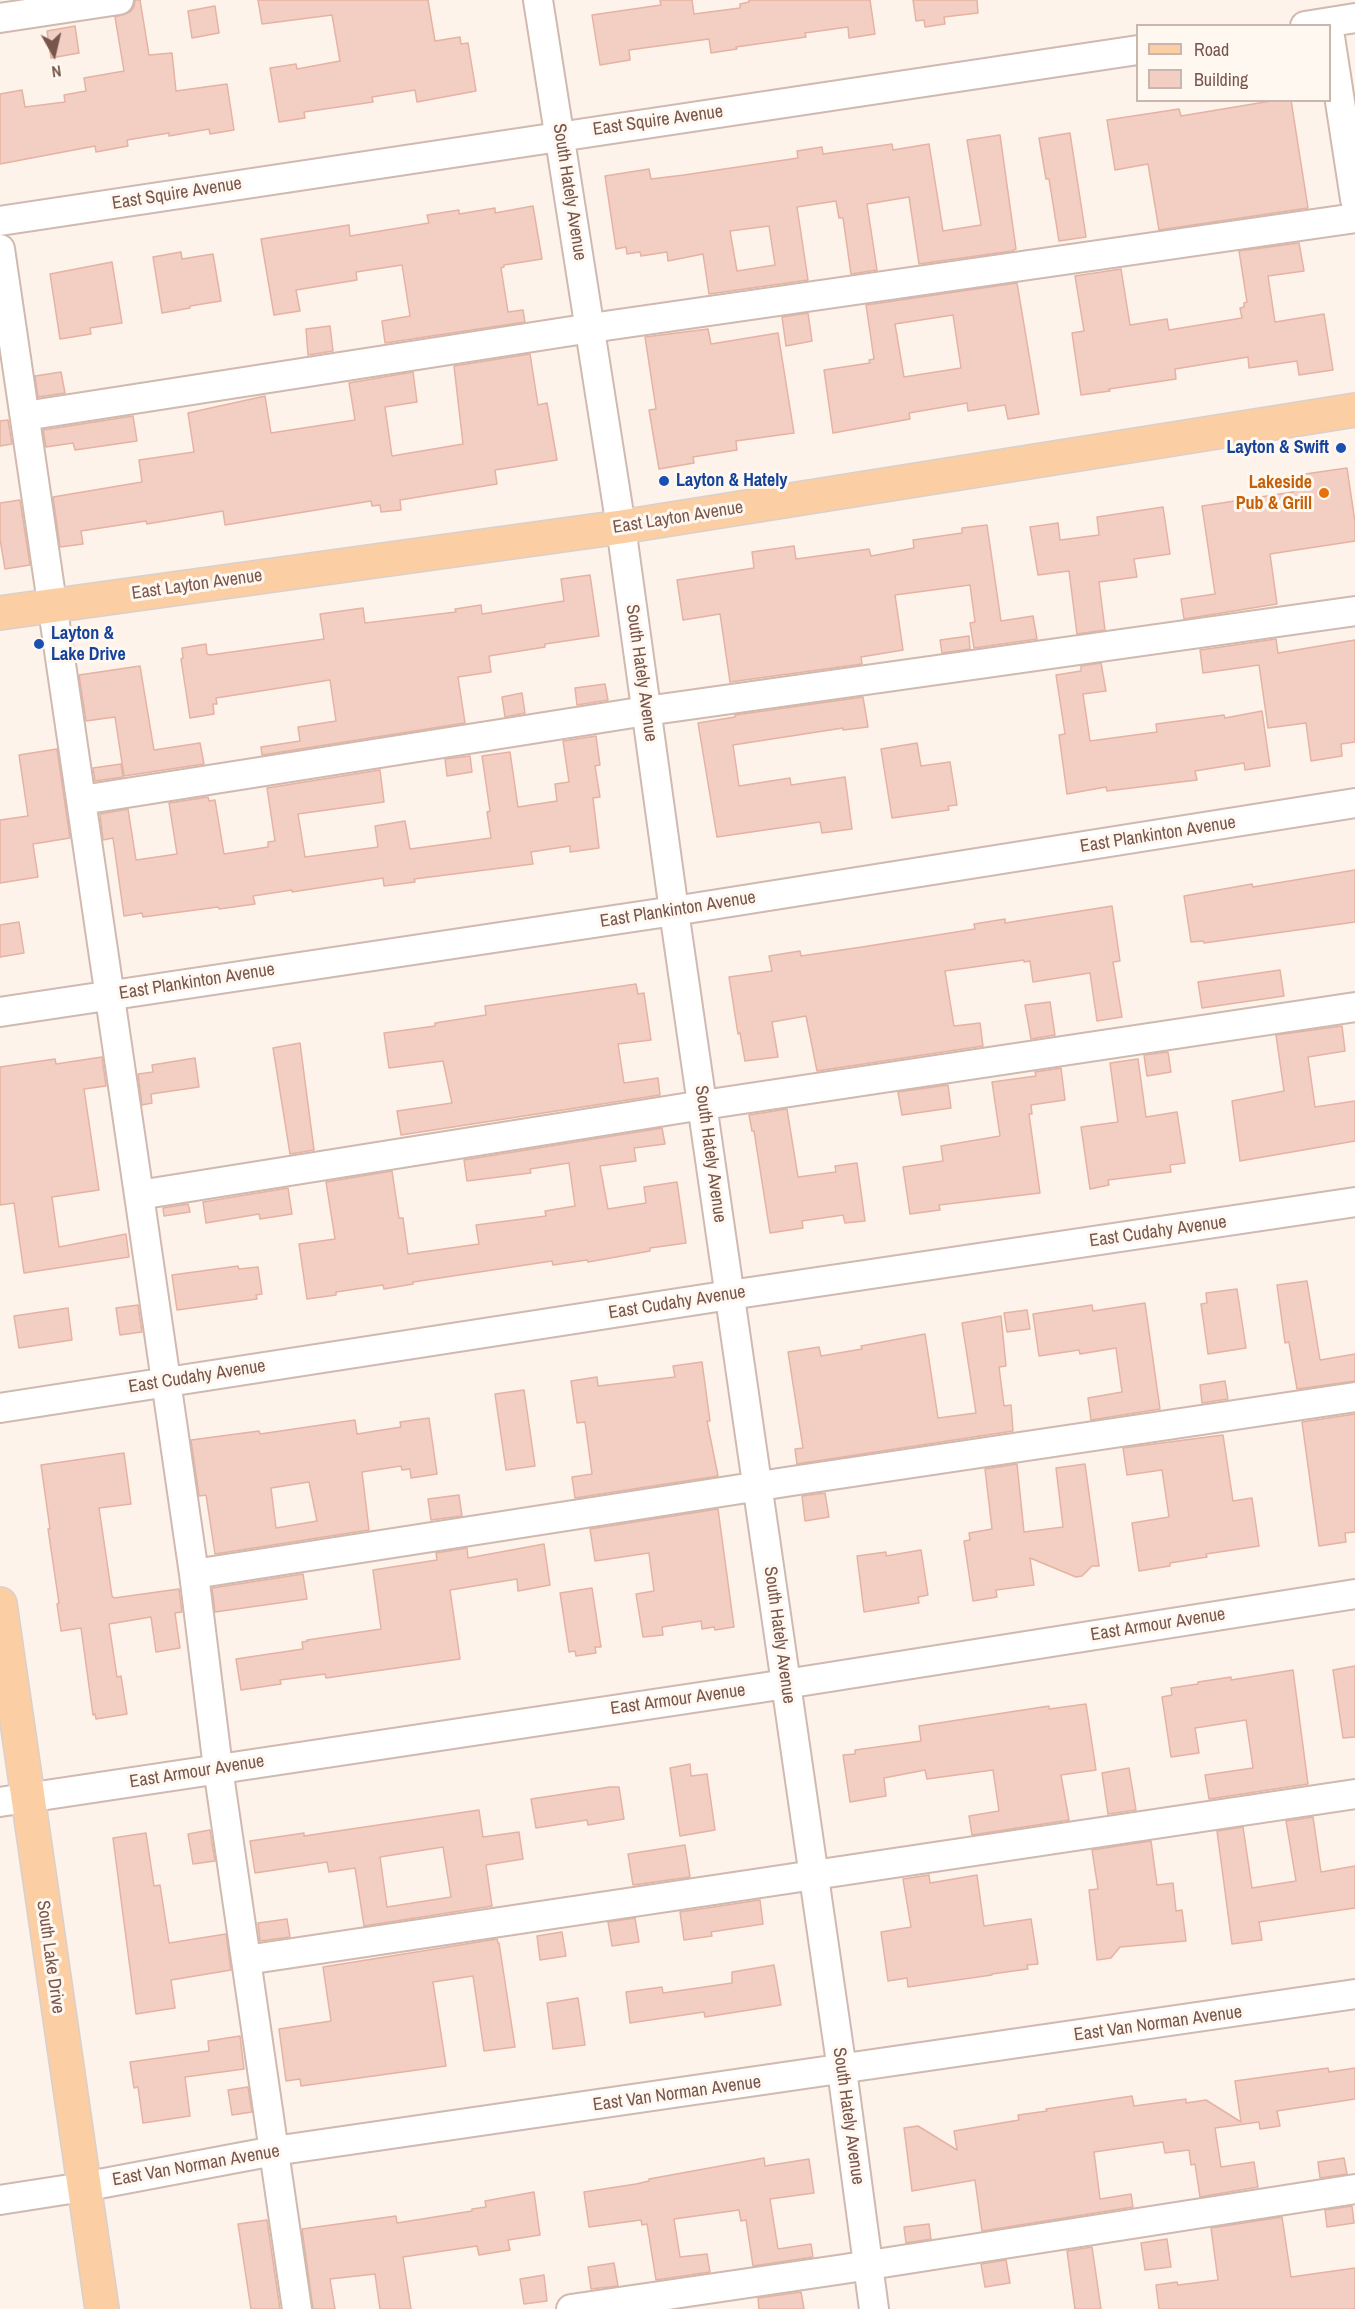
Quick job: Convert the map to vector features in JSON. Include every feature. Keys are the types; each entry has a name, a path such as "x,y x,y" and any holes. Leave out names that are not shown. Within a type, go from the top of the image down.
{"main road":[{"name":"East Layton Avenue","path":"0,613 621,527 1355,410"},
{"name":"South Lake Drive","path":"0,1604 14,1800 83,2187 102,2309"}],"street":[{"path":"0,18 119,0"},
{"name":"South Hately Avenue","path":"538,0 621,527 674,911 842,2070 874,2309"},
{"path":"1323,22 1355,18"},
{"name":"East Squire Avenue","path":"0,221 1136,50"},
{"path":"1331,66 1355,200"},
{"path":"25,416 591,328 1355,218"},
{"path":"0,249 194,1574 218,1768 297,2309"},
{"path":"82,800 646,711 1355,611"},
{"name":"East Plankinton Avenue","path":"0,1012 674,911 1355,803"},
{"path":"139,1195 1355,1007"},
{"name":"East Cudahy Avenue","path":"0,1408 730,1295 1355,1202"},
{"path":"194,1574 758,1486 1355,1397"},
{"name":"East Armour Avenue","path":"14,1800 786,1684 1355,1594"},
{"path":"246,1960 1355,1794"},
{"name":"East Van Norman Avenue","path":"0,2200 83,2187 274,2151 1355,1994"},
{"path":"571,2309 1355,2189"}],"building":[{"path":"135,0 140,0 149,55 172,53 176,91 227,84 234,130 210,134 209,129 169,136 169,133 127,140 128,146 96,152 95,146 0,164 0,94 22,90 25,107 65,102 64,95 86,91 84,78 124,71 115,17 130,12"},
{"path":"258,0 428,0 435,41 460,37 461,44 468,43 476,91 417,102 415,90 372,97 373,102 304,112 305,118 279,122 270,68 296,64 297,69 340,61 332,15 262,24"},
{"path":"660,0 692,0 694,14 740,8 740,4 749,2 749,0 870,0 875,34 849,38 848,27 805,33 806,37 711,53 709,39 629,50 630,60 600,65 592,15 661,5"},
{"path":"913,0 977,0 978,13 944,17 945,24 925,27 924,20 916,21"},
{"path":"215,6 219,33 192,38 188,11"},
{"path":"75,26 79,53 51,58 47,31"},
{"path":"1265,102 1291,102 1308,208 1159,230 1148,164 1115,170 1107,120 1179,109 1181,116"},
{"path":"1070,133 1086,237 1059,241 1049,179 1046,179 1039,138"},
{"path":"1000,135 1016,249 1012,251 919,264 909,197 867,204 877,270 851,274 843,218 839,218 836,201 797,207 808,280 709,294 703,254 668,261 667,252 641,256 640,252 627,254 626,247 616,249 605,176 649,169 651,179 684,175 798,158 797,151 822,147 823,154 892,144 893,150 929,144 943,231 981,225 967,140","holes":["769,226 775,265 737,271 730,231"]},
{"path":"533,206 542,259 504,265 501,268 508,312 523,310 525,322 385,343 382,321 410,316 402,265 356,272 357,280 296,290 300,311 274,315 261,239 349,225 350,236 429,223 427,215 459,210 459,214 495,208 495,213"},
{"path":"1299,243 1304,271 1268,276 1275,322 1324,314 1333,370 1299,375 1297,361 1249,368 1248,357 1175,369 1176,379 1081,395 1072,333 1084,331 1075,276 1121,269 1130,325 1167,319 1169,330 1242,318 1240,308 1244,307 1244,303 1247,302 1239,251"},
{"path":"181,252 182,259 213,254 221,301 162,313 153,257"},
{"path":"112,262 122,323 90,328 91,334 60,339 50,274"},
{"path":"1017,283 1039,414 1008,419 1005,405 968,411 967,403 909,413 910,419 833,433 824,370 870,363 869,360 874,359 866,305","holes":["953,315 961,368 904,377 895,324"]},
{"path":"808,313 812,341 786,346 782,317"},
{"path":"330,326 333,351 308,355 306,329"},
{"path":"708,329 711,344 778,333 794,433 736,441 737,450 693,457 694,463 659,469 649,410 656,409 645,337"},
{"path":"530,354 538,405 547,403 557,460 495,470 497,484 400,500 401,510 381,512 380,505 372,506 371,501 225,525 223,511 147,524 146,521 81,531 83,544 60,547 53,497 142,482 139,460 194,452 188,413 265,396 271,433 355,420 349,383 413,372 417,402 385,407 392,456 463,444 454,366"},
{"path":"61,372 65,393 38,397 35,376"},
{"path":"133,416 137,441 75,450 73,443 46,447 43,430"},
{"path":"8,420 12,444 0,446 0,421"},
{"path":"1347,468 1355,522 1355,541 1270,554 1277,604 1184,619 1181,599 1215,594 1202,506 1293,492 1291,476"},
{"path":"20,500 30,565 5,569 0,539 0,503"},
{"path":"1163,507 1170,554 1134,559 1137,577 1099,582 1105,630 1077,634 1069,571 1038,575 1030,527 1058,523 1060,540 1099,535 1097,517"},
{"path":"987,525 1001,621 1033,616 1037,639 974,648 970,623 975,622 970,585 895,595 903,650 861,657 862,664 730,682 720,614 683,620 677,580 754,568 752,552 794,546 796,559 869,549 871,556 914,548 913,540 962,533 962,528"},
{"path":"590,575 599,636 489,656 491,672 458,677 465,723 262,755 261,747 300,741 298,727 336,721 330,680 216,698 217,704 213,704 214,714 190,718 181,659 183,658 182,648 206,644 207,654 210,655 324,639 320,614 363,608 365,623 456,612 455,609 481,605 482,614 564,601 561,579"},
{"path":"969,636 970,649 942,653 940,640"},
{"path":"1276,639 1278,653 1355,640 1355,742 1341,744 1342,756 1311,761 1306,723 1268,728 1259,665 1203,673 1200,650"},
{"path":"1101,663 1106,691 1083,694 1090,741 1157,732 1156,724 1224,715 1225,718 1262,711 1270,766 1245,770 1244,763 1195,771 1197,780 1107,791 1106,787 1067,794 1059,735 1065,734 1056,675 1081,671 1081,666"},
{"path":"140,666 154,750 200,743 204,764 124,776 115,717 86,721 79,675"},
{"path":"605,684 608,700 577,705 575,688"},
{"path":"522,693 525,713 505,717 502,697"},
{"path":"863,697 868,727 843,730 843,728 733,745 739,786 790,778 791,785 845,777 852,829 822,833 820,822 717,837 698,723 735,717 735,715"},
{"path":"596,736 600,765 595,766 600,797 593,798 599,848 570,852 570,846 531,852 533,864 414,879 415,882 384,886 383,878 253,896 255,904 143,917 142,913 124,916 113,838 103,840 100,814 128,809 136,860 177,854 169,803 208,797 209,801 215,800 224,854 268,847 268,842 275,841 267,788 380,770 384,802 298,814 305,857 378,847 375,826 405,821 410,849 491,838 487,812 490,811 482,756 510,752 518,807 557,801 555,784 569,782 563,741"},
{"path":"917,743 921,766 950,762 957,805 948,806 949,810 892,818 881,749"},
{"path":"57,749 70,838 33,844 38,877 0,883 0,820 28,816 19,755"},
{"path":"470,756 472,772 447,776 445,759"},
{"path":"121,764 123,777 95,781 93,768"},
{"path":"1355,870 1355,922 1204,943 1203,941 1191,942 1184,896"},
{"path":"1112,906 1120,961 1113,962 1122,1017 1097,1021 1090,973 1033,982 1030,961 1024,962 1024,960 945,971 954,1026 980,1023 983,1046 817,1071 806,1016 772,1022 778,1057 745,1061 740,1033 738,1034 729,977 772,971 769,956 800,951 801,956 975,929 974,924 1005,919 1005,923"},
{"path":"19,922 24,953 0,957 0,925"},
{"path":"1280,970 1284,996 1202,1008 1198,982"},
{"path":"636,984 638,994 644,993 651,1040 618,1044 624,1083 658,1078 660,1095 401,1135 397,1111 452,1103 443,1061 389,1068 384,1033 435,1026 435,1023 486,1015 485,1006"},
{"path":"1050,1002 1055,1035 1031,1039 1025,1005"},
{"path":"1342,1026 1345,1051 1308,1057 1315,1107 1355,1101 1355,1141 1240,1161 1232,1101 1284,1091 1276,1035"},
{"path":"300,1043 314,1150 290,1154 273,1048"},
{"path":"1168,1052 1171,1072 1147,1076 1144,1055"},
{"path":"102,1057 106,1086 84,1089 99,1190 52,1197 59,1247 126,1234 129,1257 24,1273 14,1203 0,1205 0,1067 55,1059 56,1064"},
{"path":"195,1058 199,1087 151,1094 152,1103 142,1105 138,1074 153,1072 152,1065"},
{"path":"1138,1059 1146,1117 1177,1112 1185,1163 1170,1165 1171,1172 1108,1180 1109,1185 1090,1189 1081,1127 1118,1122 1110,1063"},
{"path":"1061,1068 1065,1100 1031,1105 1032,1114 1029,1114 1040,1193 939,1205 940,1210 910,1214 903,1167 943,1161 941,1146 1000,1136 992,1082 1036,1076 1035,1072"},
{"path":"948,1085 951,1108 902,1115 898,1092"},
{"path":"787,1109 798,1177 836,1172 835,1166 857,1163 865,1221 845,1223 843,1215 802,1221 803,1228 770,1233 754,1131 752,1131 749,1115"},
{"path":"662,1128 665,1144 634,1148 636,1161 600,1166 608,1209 646,1203 644,1187 677,1182 686,1243 650,1248 650,1251 588,1262 587,1260 553,1265 552,1261 413,1282 413,1284 384,1289 383,1285 336,1292 336,1295 307,1299 299,1244 335,1239 326,1182 392,1171 399,1218 403,1218 408,1254 479,1244 476,1225 546,1216 545,1211 575,1206 569,1163 530,1169 531,1173 467,1181 464,1160"},
{"path":"288,1188 292,1214 260,1219 259,1214 206,1223 203,1202"},
{"path":"188,1204 190,1212 164,1216 163,1208"},
{"path":"238,1266 239,1269 258,1267 262,1294 256,1295 257,1299 177,1310 172,1275"},
{"path":"1307,1281 1320,1360 1355,1354 1355,1381 1297,1389 1289,1342 1285,1343 1277,1285"},
{"path":"1237,1289 1246,1348 1208,1354 1201,1304 1207,1303 1206,1293"},
{"path":"1145,1303 1160,1409 1091,1420 1088,1398 1122,1392 1116,1348 1080,1354 1079,1350 1039,1356 1033,1314 1092,1305 1093,1311"},
{"path":"138,1305 142,1332 120,1335 116,1308"},
{"path":"68,1308 72,1340 19,1348 14,1316"},
{"path":"1027,1310 1030,1329 1007,1332 1004,1313"},
{"path":"1001,1316 1006,1366 999,1367 1004,1406 1011,1405 1013,1431 797,1464 795,1449 803,1448 788,1352 819,1347 821,1356 925,1334 938,1418 976,1413 962,1323"},
{"path":"702,1362 710,1421 707,1421 718,1476 575,1498 572,1477 592,1474 585,1422 577,1423 571,1381 597,1377 598,1386 675,1377 673,1366"},
{"path":"1225,1381 1228,1399 1202,1403 1200,1385"},
{"path":"524,1390 535,1466 506,1470 495,1394"},
{"path":"1355,1414 1355,1532 1345,1533 1346,1542 1319,1546 1302,1422"},
{"path":"429,1418 437,1474 411,1478 410,1469 402,1470 401,1466 362,1472 369,1530 215,1554 206,1495 199,1496 191,1440 259,1431 260,1434 355,1420 357,1434 401,1427 400,1422","holes":["309,1482 317,1521 276,1528 271,1488"]},
{"path":"1223,1435 1233,1501 1252,1498 1259,1546 1206,1554 1207,1557 1139,1571 1132,1523 1169,1517 1162,1470 1127,1475 1123,1448"},
{"path":"124,1453 131,1504 99,1508 112,1596 114,1598 179,1589 182,1612 175,1613 180,1648 156,1652 151,1617 109,1624 117,1677 121,1676 127,1714 96,1719 95,1714 93,1715 81,1628 61,1631 41,1465"},
{"path":"1017,1464 1024,1532 1063,1527 1056,1468 1085,1464 1099,1566 1092,1566 1082,1576 1076,1577 1030,1558 1034,1585 996,1590 997,1597 973,1601 964,1541 970,1540 969,1533 992,1529 985,1469"},
{"path":"825,1493 829,1517 805,1521 802,1496"},
{"path":"459,1495 462,1516 431,1520 428,1499"},
{"path":"718,1509 734,1627 715,1630 714,1627 702,1629 701,1621 662,1627 663,1635 643,1637 636,1594 654,1591 649,1553 595,1561 590,1529"},
{"path":"544,1544 550,1585 518,1591 517,1579 450,1590 460,1659 326,1678 325,1674 280,1680 281,1684 241,1690 236,1659 303,1649 302,1642 307,1640 381,1629 373,1570 437,1560 436,1553 467,1548 468,1558"},
{"path":"921,1550 928,1595 918,1597 919,1603 864,1612 857,1556 886,1552 886,1556"},
{"path":"303,1574 307,1599 215,1612 212,1588"},
{"path":"592,1588 601,1647 595,1647 596,1653 576,1656 575,1651 569,1652 560,1593"},
{"path":"1355,1666 1355,1737 1343,1738 1333,1670"},
{"path":"1293,1670 1308,1784 1209,1799 1205,1775 1253,1768 1246,1720 1195,1728 1199,1753 1171,1757 1162,1697 1172,1695 1171,1688 1198,1684 1198,1682 1231,1677 1231,1680"},
{"path":"1086,1704 1096,1770 1061,1775 1069,1820 972,1835 969,1816 999,1811 993,1770 927,1779 925,1770 884,1778 886,1796 850,1802 843,1755 855,1754 855,1750 921,1741 919,1726 1049,1706 1049,1709"},
{"path":"690,1764 691,1776 707,1774 715,1830 680,1836 670,1768"},
{"path":"1129,1768 1136,1810 1108,1814 1102,1773"},
{"path":"619,1787 624,1819 588,1825 587,1820 536,1828 531,1799"},
{"path":"479,1810 483,1837 519,1832 523,1859 486,1865 492,1906 364,1926 355,1868 329,1872 327,1862 255,1873 250,1841 304,1833 304,1836","holes":["443,1847 451,1897 387,1907 380,1857"]},
{"path":"1313,1817 1321,1872 1355,1866 1355,1908 1259,1922 1262,1940 1232,1944 1217,1831 1243,1827 1252,1888 1296,1881 1286,1821"},
{"path":"210,1830 215,1861 193,1864 188,1834"},
{"path":"146,1833 154,1886 160,1885 169,1943 226,1934 231,1970 171,1980 175,2008 136,2014 113,1838"},
{"path":"1151,1841 1157,1885 1173,1883 1176,1911 1182,1910 1186,1941 1120,1947 1111,1958 1097,1960 1089,1890 1098,1889 1092,1850"},
{"path":"685,1845 690,1877 633,1885 628,1854"},
{"path":"929,1875 930,1883 977,1875 984,1926 1031,1919 1038,1964 1027,1965 1028,1969 908,1987 907,1978 888,1981 881,1932 911,1927 903,1879"},
{"path":"760,1900 763,1924 711,1932 712,1936 684,1940 680,1912"},
{"path":"635,1918 639,1942 612,1946 608,1922"},
{"path":"287,1919 290,1937 260,1941 258,1923"},
{"path":"562,1932 566,1956 540,1960 537,1936"},
{"path":"497,1939 515,2047 484,2051 473,1976 433,1982 446,2066 301,2086 300,2079 286,2081 279,2029 331,2021 323,1967"},
{"path":"774,1965 781,2005 705,2017 704,2012 630,2023 626,1992 662,1987 663,1993 732,1983 732,1972"},
{"path":"578,1998 585,2045 553,2049 547,2003"},
{"path":"240,2036 244,2069 185,2077 190,2116 143,2123 138,2087 134,2088 130,2062 209,2051 208,2041"},
{"path":"1328,2068 1329,2072 1355,2068 1355,2099 1277,2111 1280,2126 1260,2129 1259,2122 1215,2128 1221,2167 1254,2162 1258,2187 1200,2197 1195,2164 1191,2165 1189,2150 1165,2153 1163,2142 1094,2152 1100,2199 1131,2194 1133,2207 982,2231 975,2180 912,2191 904,2128 918,2126 957,2150 954,2131 1019,2120 1018,2115 1047,2111 1046,2109 1132,2096 1134,2106 1186,2099 1186,2103 1206,2100 1241,2122 1235,2081"},
{"path":"248,2087 252,2112 232,2115 228,2090"},
{"path":"764,2158 765,2166 809,2159 814,2193 770,2199 778,2249 811,2244 813,2257 753,2266 746,2220 741,2221 739,2210 674,2219 680,2257 707,2254 710,2272 656,2280 647,2224 642,2225 641,2220 589,2227 584,2192"},
{"path":"1344,2158 1347,2174 1320,2178 1318,2162"},
{"path":"534,2192 540,2235 508,2240 510,2250 479,2255 477,2246 403,2257 411,2309 380,2309 375,2274 330,2279 335,2309 313,2309 302,2229 396,2216 397,2223 472,2211 472,2209 486,2207 485,2201"},
{"path":"1352,2206 1354,2223 1327,2227 1325,2210"},
{"path":"1282,2217 1291,2277 1355,2268 1355,2309 1159,2309 1156,2285 1218,2280 1211,2228"},
{"path":"267,2220 280,2309 251,2309 238,2224"},
{"path":"929,2224 931,2239 906,2243 904,2227"},
{"path":"1167,2239 1171,2267 1145,2270 1141,2243"},
{"path":"1092,2247 1101,2309 1075,2309 1067,2251"},
{"path":"1006,2260 1010,2283 985,2287 981,2264"},
{"path":"614,2263 618,2286 591,2289 588,2267"},
{"path":"544,2275 547,2301 524,2304 520,2279"},
{"path":"801,2292 804,2309 759,2309 758,2298"}],"place":[{"name":"Layton & Swift","path":"1341,448"},
{"name":"Layton & Hately","path":"664,481"},
{"name":"Lakeside Pub & Grill","path":"1324,493"},
{"name":"Layton & Lake Drive","path":"39,644"}]}
